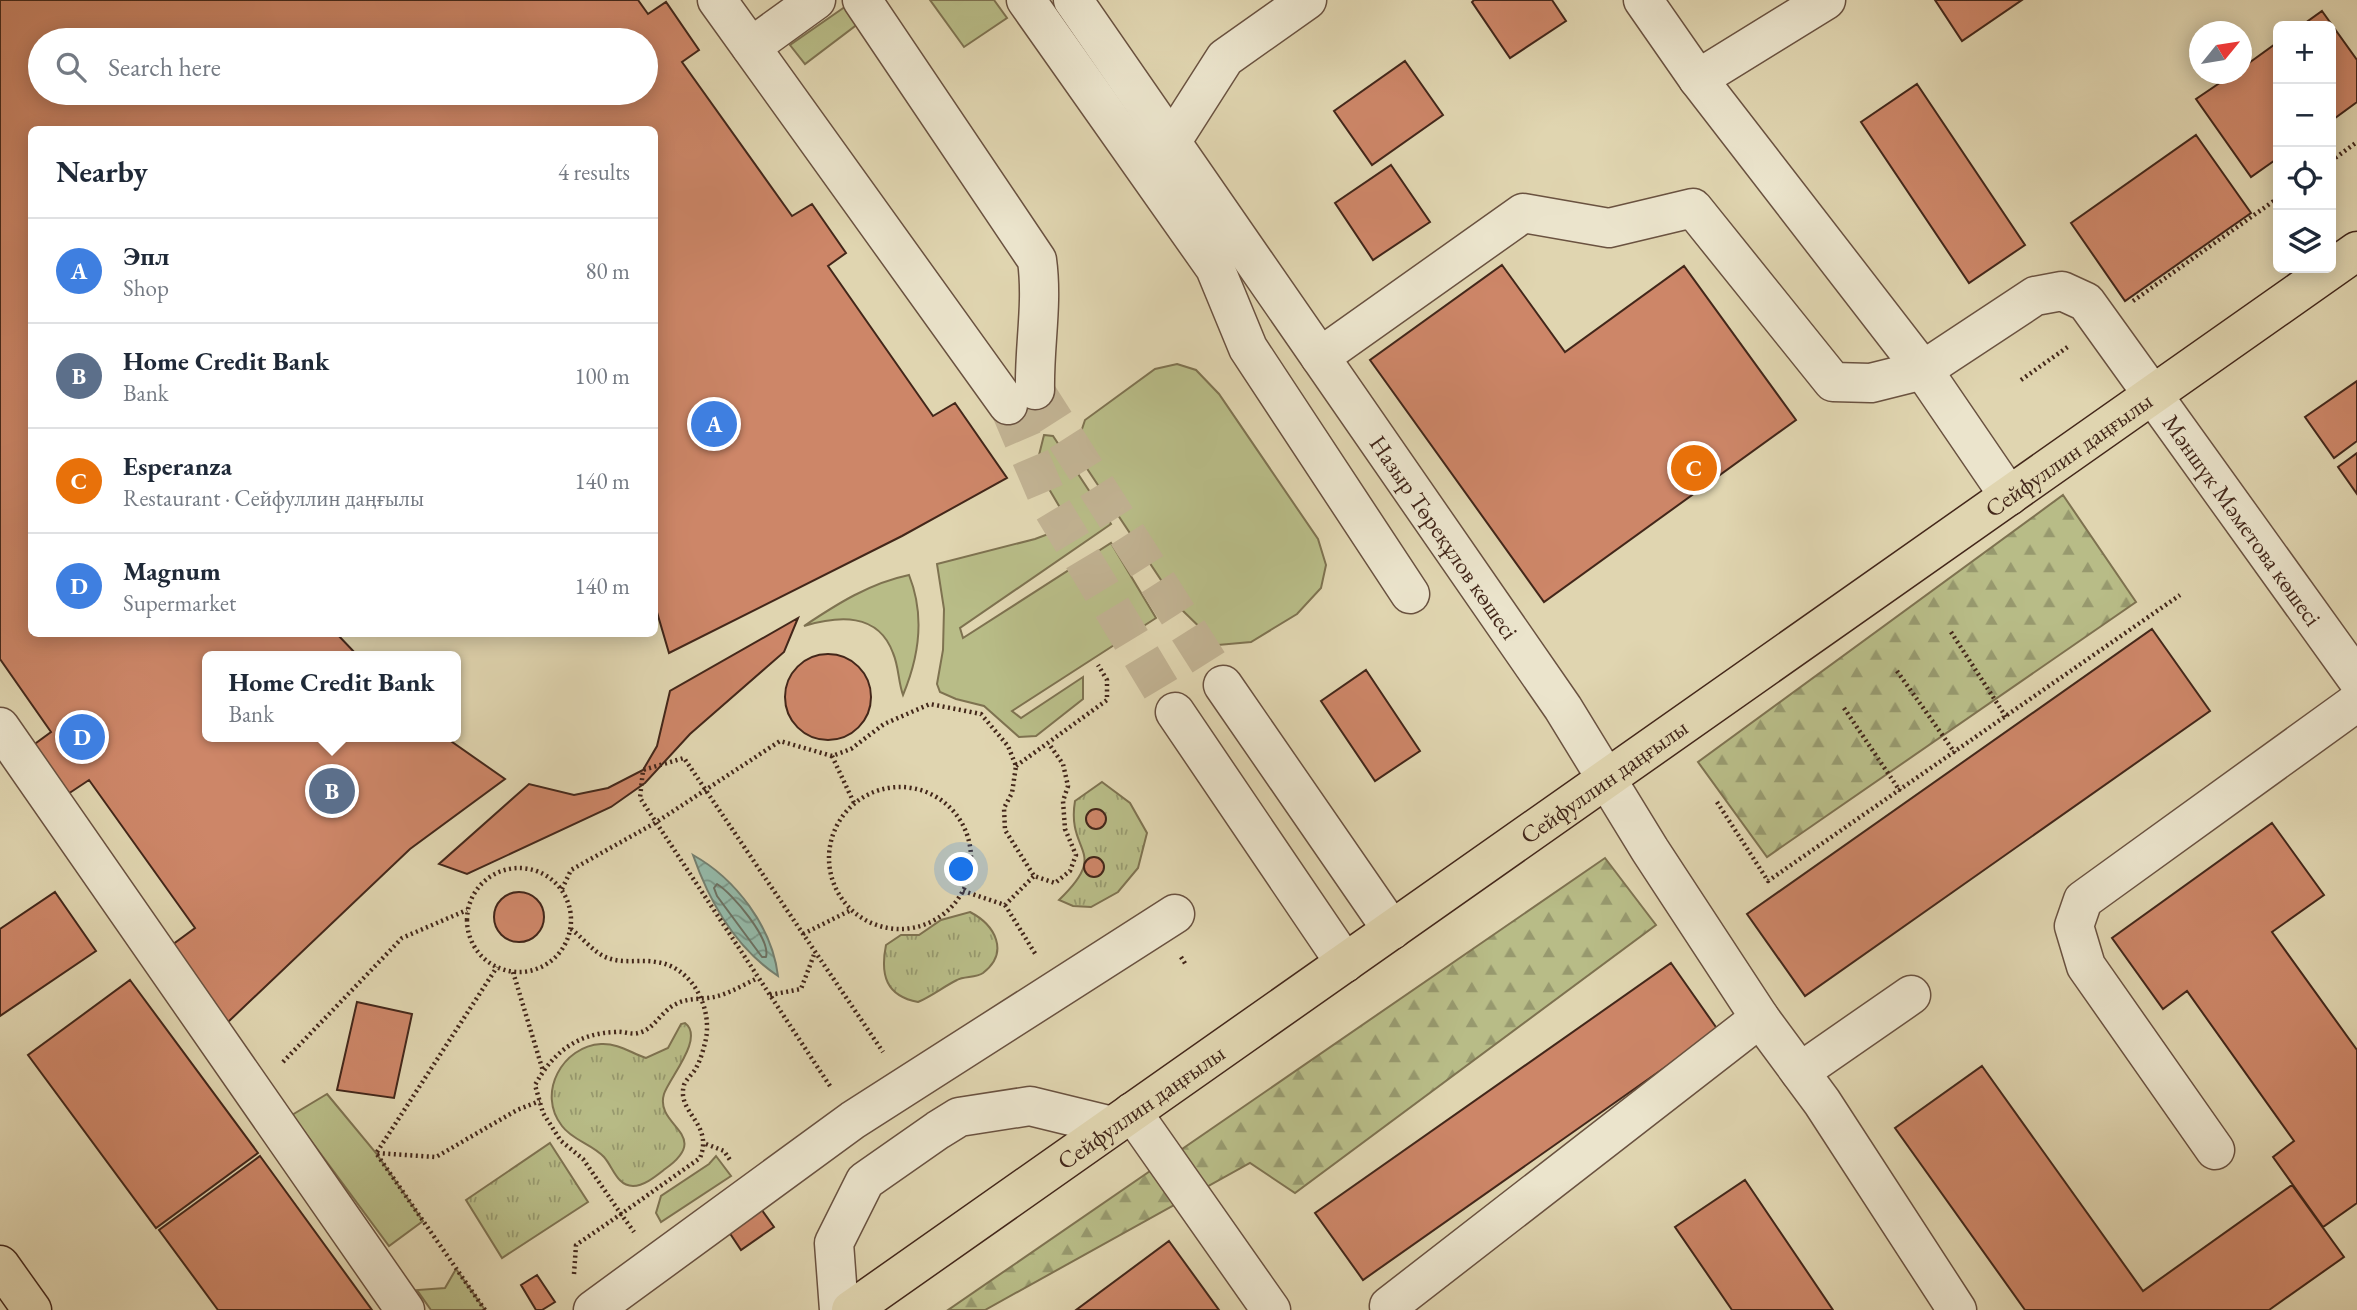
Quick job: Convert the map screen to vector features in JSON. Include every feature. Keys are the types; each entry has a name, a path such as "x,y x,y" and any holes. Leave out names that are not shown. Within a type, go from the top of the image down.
{"main road":[{"name":"Сейфуллин даңғылы","path":"851,1310 2357,251"},
{"path":"0,1265 32,1310"}],"street":[{"path":"718,0 751,47 1021,398 1034,363 1042,292 1037,260 862,0"},
{"path":"751,47 816,0"},
{"path":"1026,0 1215,268 1248,348 1410,594"},
{"name":"Назыр Төреқұлов көшесі","path":"1073,0 1563,708 1760,1017 1811,1087 1957,1310"},
{"path":"1172,141 1225,58 1307,0"},
{"path":"1643,0 1698,79 1923,370 2009,496"},
{"path":"1698,79 1826,0"},
{"name":"Мәншүк Мәметова көшесі","path":"1320,357 1523,213 1609,228 1693,208 1833,382 1871,383 1923,370 2035,296 2062,290 2086,302 2357,679"},
{"path":"1223,685 1392,930"},
{"path":"2215,1150 2086,966 2074,926 2083,900 2357,702"},
{"path":"1175,712 1345,962"},
{"path":"0,727 405,1310"},
{"path":"583,1297 905,1085 1174,914"},
{"path":"1811,1087 1911,995"},
{"path":"1390,1306 1760,1017"},
{"path":"839,1310 834,1243 865,1181 959,1117 1030,1106 1122,1119 1271,1310"}],"path":[{"path":"2336,157 2357,142"},
{"path":"2021,380 2273,202"},
{"path":"1717,802 1768,881 2180,595"},
{"path":"1951,632 2007,717"},
{"path":"1016,766 1107,700 1107,680 1098,665"},
{"path":"1897,671 1955,753"},
{"path":"562,889 571,870 655,823 780,741 831,756 851,749 894,719 930,704 981,714 1008,746 1016,766 1012,793 1004,808 1005,830 1034,876 1055,883 1070,871 1076,855 1065,829 1063,801 1068,786 1063,764 1049,744"},
{"path":"1844,708 1900,791"},
{"path":"831,756 854,803"},
{"path":"853,1120 640,798 643,770 684,758 905,1085"},
{"path":"896,787 920,789 940,799 957,815 968,835 972,858 963,891 958,902 940,918 918,928 894,930 871,924 851,910 837,891 829,868 830,844 839,821 854,803 874,792 896,787"},
{"path":"517,867 550,877 562,889 570,905 571,929 559,954 547,965 530,972 513,972 482,958 472,943 467,927 468,909 474,894 485,880 500,871 517,867"},
{"path":"1005,905 1034,876"},
{"path":"963,891 1005,905 1057,988"},
{"path":"254,1094 322,1019 402,938 468,909"},
{"path":"803,934 851,910"},
{"path":"571,929 606,958 629,962 654,961 674,966 691,980 706,1017 706,1041 696,1068 684,1085 684,1103 700,1125 706,1144 700,1158 576,1245 583,1297"},
{"path":"769,995 801,989 815,951"},
{"path":"376,1153 497,967"},
{"path":"513,972 542,1072"},
{"path":"621,1214 583,1159 561,1140 543,1113 535,1085 542,1072 566,1046 593,1034 637,1034 650,1028 660,1015 678,1003 719,996 758,978"},
{"path":"376,1153 436,1157 517,1110 540,1101"},
{"path":"376,1153 485,1310"}],"green space":[{"path":"930,0 994,0 1007,18 964,47"},
{"path":"849,4 863,20 805,64 790,45"},
{"path":"1177,364 1196,370 1219,394 1318,539 1326,565 1321,588 1297,614 1251,642 1218,645 1179,607 1082,461 1077,444 1085,420 1155,369"},
{"path":"1044,435 1053,436 1111,524 960,628 963,638 1111,543 1156,618 1012,711 1021,718 1083,677 1083,699 1036,736 1019,737 984,706 940,692 937,684 943,650 944,609 937,564 1035,539 1059,530 1065,516 1036,467"},
{"path":"2063,495 2136,602 1767,857 1698,762"},
{"path":"909,575 917,605 918,636 913,666 903,695 893,653 878,630 856,620 843,619 804,626 867,589"},
{"path":"1102,782 1130,803 1147,833 1138,868 1118,892 1091,907 1073,906 1059,900 1074,884 1085,861 1076,832 1075,801"},
{"path":"1605,858 1656,925 1295,1193 1250,1163 985,1310 948,1310"},
{"path":"970,912 986,924 996,940 996,956 983,973 957,980 918,1002 899,995 892,989 885,975 886,945 901,935 919,935 941,920"},
{"path":"685,1023 691,1038 684,1058 664,1094 663,1105 684,1139 684,1147 679,1157 654,1177 641,1184 628,1185 619,1179 599,1153 562,1126 552,1100 553,1086 565,1062 587,1047 613,1045 646,1058 668,1048 681,1024"},
{"path":"327,1094 376,1153 423,1221 389,1246 292,1115"},
{"path":"550,1143 588,1202 502,1258 466,1200"},
{"path":"716,1156 731,1176 661,1222 656,1213 661,1196 709,1164"},
{"path":"456,1269 485,1310 431,1310 417,1290 445,1288"}],"water":[{"path":"693,855 724,877 749,906 768,940 778,976 763,965 737,938 716,906"}],"building":[{"path":"0,0 638,0 648,14 666,2 699,50 682,62 792,216 812,204 846,253 828,266 933,416 955,403 1007,478 902,536 669,653 658,616 658,126 28,126 28,637 340,637 353,651 202,651 202,742 452,742 505,779 410,849 227,1023 172,945 195,928 89,780 68,794 32,746 51,732 0,659"},
{"path":"1552,0 1566,21 1510,58 1472,2"},
{"path":"1935,0 2022,0 1962,41"},
{"path":"2322,11 2329,21 2308,21"},
{"path":"2336,31 2357,60 2357,102 2336,117"},
{"path":"2273,46 2273,162 2251,177 2196,99 2218,84 2252,84 2252,61"},
{"path":"1405,61 1443,115 1372,165 1334,111"},
{"path":"1917,84 2025,245 1969,283 1861,122"},
{"path":"2196,135 2251,213 2125,301 2071,223"},
{"path":"1391,165 1430,222 1373,260 1335,203"},
{"path":"1502,265 1565,352 1684,266 1796,420 1544,602 1370,360"},
{"path":"2357,381 2357,441 2334,458 2305,417"},
{"path":"2357,453 2357,494 2338,467"},
{"path":"798,618 784,652 690,734 645,783 611,807 467,874 439,864 529,784 574,795 608,788 643,770 657,746 670,691"},
{"path":"2152,629 2210,711 1805,996 1747,914"},
{"path":"828,654 852,661 864,673 871,697 864,721 852,733 828,740 804,733 792,721 785,697 792,673 804,661"},
{"path":"1366,670 1420,751 1375,781 1321,701"},
{"path":"1096,809 1103,812 1106,819 1103,826 1096,829 1089,826 1086,819 1089,812"},
{"path":"2272,823 2324,895 2272,932 2357,1050 2357,1203 2323,1227 2273,1157 2294,1141 2187,991 2163,1009 2112,938"},
{"path":"1094,857 1101,860 1104,867 1101,874 1094,877 1087,874 1084,867 1087,860"},
{"path":"55,892 96,951 0,1016 0,929"},
{"path":"519,892 537,899 544,917 537,935 519,942 501,935 494,917 501,899"},
{"path":"1671,963 1718,1030 1363,1280 1315,1213"},
{"path":"130,980 258,1153 156,1228 28,1055"},
{"path":"357,1002 412,1014 394,1098 337,1090"},
{"path":"1982,1066 2143,1291 2292,1185 2344,1257 2269,1310 2025,1310 1895,1128"},
{"path":"260,1156 372,1310 218,1310 159,1230"},
{"path":"1745,1180 1833,1310 1732,1310 1675,1227"},
{"path":"759,1206 774,1227 741,1250 727,1229"},
{"path":"1169,1241 1219,1310 1076,1310"},
{"path":"537,1275 555,1302 542,1310 536,1310 521,1285"}],"tunnel":[{"path":"1035,390 1223,685"},
{"path":"1008,405 1052,508 1175,712"}],"place":[{"name":"Эпл","path":"714,424"},
{"name":"Esperanza","path":"1694,468"},
{"name":"Magnum","path":"82,737"},
{"name":"Home Credit Bank","path":"332,791"}]}
